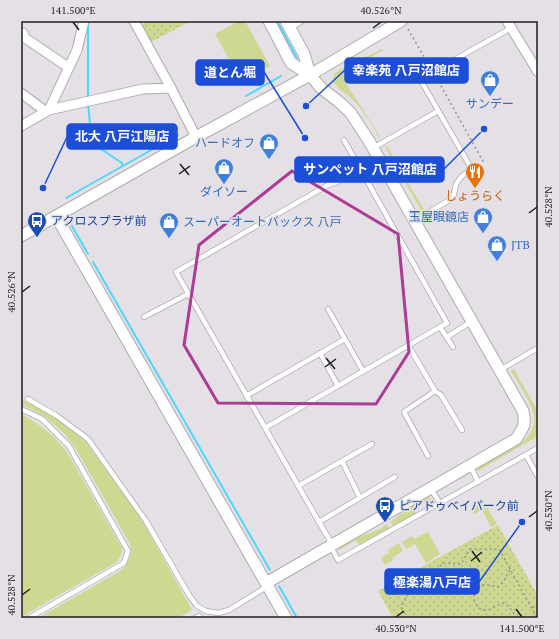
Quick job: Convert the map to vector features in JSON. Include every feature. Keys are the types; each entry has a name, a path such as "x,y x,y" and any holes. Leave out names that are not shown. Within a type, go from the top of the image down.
{"street":[{"path":"47,110 76,50 84,21"},
{"path":"134,21 196,137"},
{"path":"267,584 331,544 516,439 523,429 525,420 523,411 500,370 379,158 350,112 322,88 310,75 292,63 269,21"},
{"path":"291,23 304,54 310,75"},
{"path":"21,236 196,137 404,25"},
{"path":"509,25 538,72"},
{"path":"23,33 25,38 68,67"},
{"path":"21,126 47,110 143,89 171,88"},
{"path":"21,93 47,110"},
{"path":"56,216 286,618"}],"lane":[{"path":"415,221 453,198 456,184 461,177 470,170 470,166 420,79 509,25"},
{"path":"373,148 438,111"},
{"path":"265,428 447,323 344,140"},
{"path":"379,158 337,182 328,185 176,272 188,294 319,522 338,560 538,448"},
{"path":"144,317 188,294"},
{"path":"328,309 363,371"},
{"path":"447,337 472,322"},
{"path":"440,327 453,347"},
{"path":"246,396 345,339"},
{"path":"408,345 435,391 441,395 462,430"},
{"path":"500,370 538,348"},
{"path":"320,353 338,386"},
{"path":"428,456 404,412 435,391"},
{"path":"28,399 57,416 88,439 146,521 189,595 198,606 206,611 218,613 229,610 267,584"},
{"path":"21,409 42,419 69,446 128,551 124,563 29,618"},
{"path":"298,486 372,444"},
{"path":"526,455 538,477"},
{"path":"342,461 360,498"},
{"path":"470,465 478,482"},
{"path":"319,522 395,477"},
{"path":"430,488 440,503"},
{"path":"195,618 199,616 200,618"}],"path":[{"path":"404,25 484,162"},
{"path":"407,618 401,607 414,583 431,582 442,563 461,564 470,549 499,549 537,618"},
{"path":"510,570 504,582 498,587 487,584 480,586 476,589 473,596 475,603 480,608 485,610 504,603 509,606 513,614 520,618"},
{"path":"532,608 538,604"}],"highlighted area":[{"path":"292,171 398,234 409,352 376,404 218,403 184,345 199,245"}],"green space":[{"path":"149,21 191,21 149,43 140,26"},
{"path":"239,21 245,21 270,66 241,81 215,34"},
{"path":"382,49 383,50 345,73 345,79 349,89 380,137 379,138 358,105 348,95 339,89 334,83 333,79 334,74 345,66"},
{"path":"387,146 424,210 422,212 385,147"},
{"path":"514,369 538,412 538,436 478,471 476,469 521,443 527,437 534,425 531,406 511,371"},
{"path":"21,399 57,419 85,441 128,499 146,527 192,610 178,618 38,618 122,570 130,558 131,548 76,449 64,433 44,416 21,404"},
{"path":"21,414 46,430 67,452 122,548 122,553 115,563 21,617"},
{"path":"429,496 431,499 414,508 416,513 393,526 390,522 416,503"},
{"path":"484,502 497,524 491,527 482,510 474,514 471,509"},
{"path":"387,524 389,528 359,545 356,540 339,550 338,548 356,538 380,529"},
{"path":"498,525 538,596 538,618 393,618 378,591"},
{"path":"428,532 440,554 426,563 415,544 406,549 402,542 412,536 414,539"},
{"path":"399,543 403,551 392,558 393,560 385,565 381,558 389,553 388,550"}],"waterway":[{"path":"277,21 297,58"},
{"path":"88,22 88,96"},
{"path":"246,96 281,76"},
{"path":"88,104 92,143 122,163 122,166"},
{"path":"66,198 178,135"},
{"path":"72,226 88,254"},
{"path":"93,262 270,570"},
{"path":"279,586 297,618"}],"place":[{"name":"サンデー","path":"490,97"},
{"name":"幸楽苑 八戸沼館店","path":"306,106"},
{"name":"サンペット 八戸沼館店","path":"484,129"},
{"name":"道とん堀","path":"305,138"},
{"name":"ハードオフ","path":"269,160"},
{"name":"ダイソー","path":"224,185"},
{"name":"北大 八戸江陽店","path":"43,188"},
{"name":"しょうらく","path":"475,189"},
{"name":"玉屋眼鏡店","path":"483,234"},
{"name":"アクロスプラザ前","path":"37,238"},
{"name":"スーパーオートバックス 八戸","path":"169,239"},
{"name":"JTB","path":"497,262"},
{"name":"極楽湯八戸店","path":"522,522"},
{"name":"ピアドゥベイパーク前","path":"385,523"}]}
